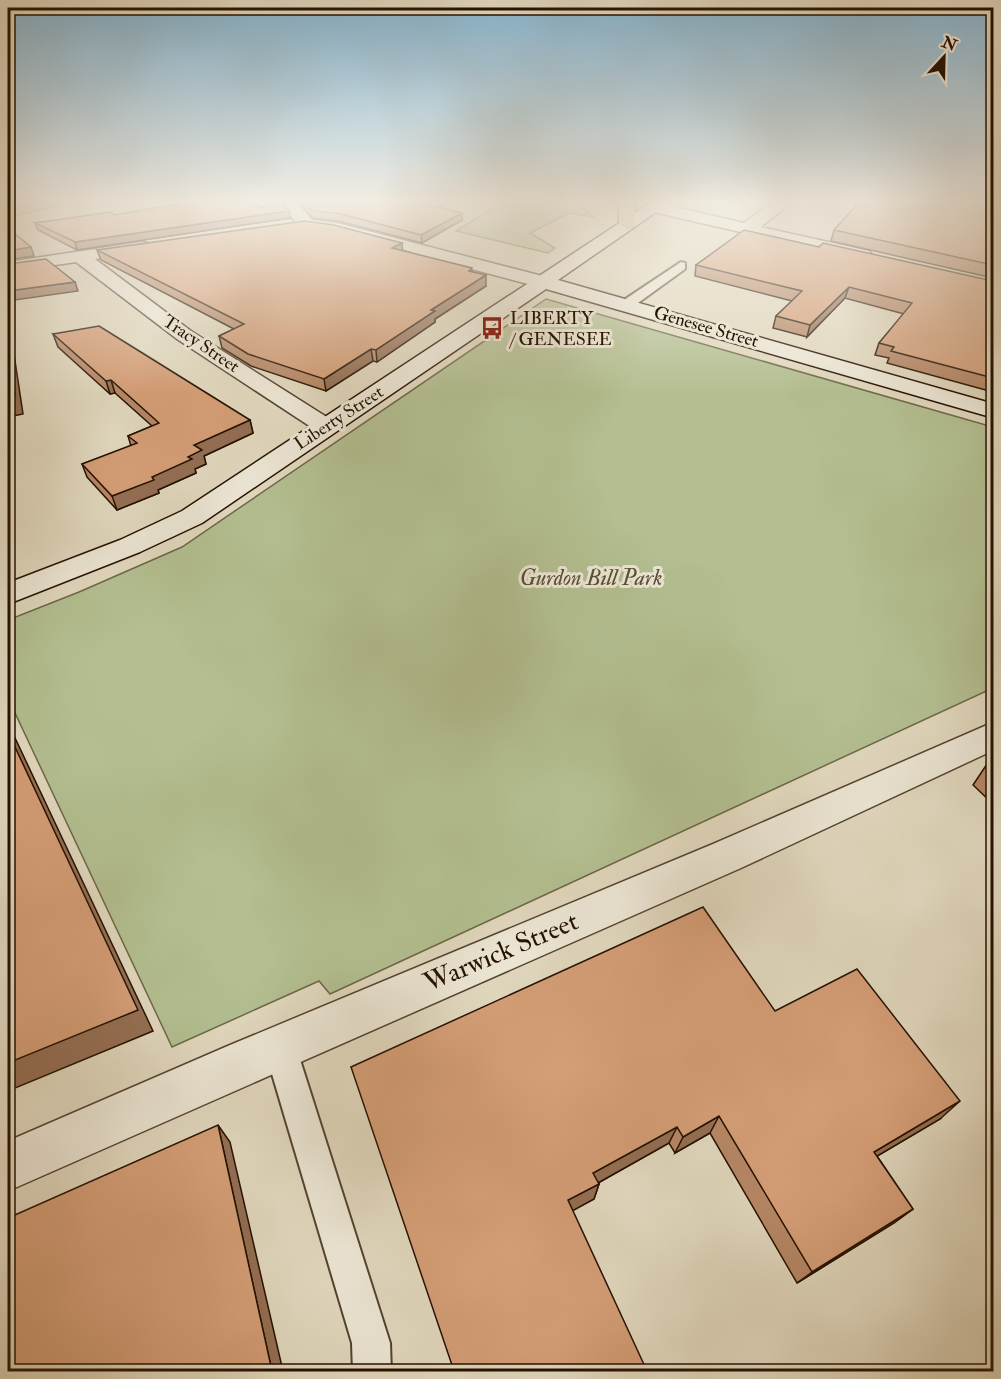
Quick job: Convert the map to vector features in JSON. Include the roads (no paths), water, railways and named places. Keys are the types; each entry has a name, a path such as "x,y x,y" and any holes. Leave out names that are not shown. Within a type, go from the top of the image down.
{"street":[{"name":"Tracy Street","path":"92,265 184,335 325,426"},
{"name":"Genesee Street","path":"479,265 626,305 993,411"},
{"name":"Liberty Street","path":"8,594 130,546 192,517 325,426 476,329 563,265"},
{"name":"Warwick Street","path":"8,1166 727,856 993,735"}],"lane":[{"path":"626,305 681,266"},
{"path":"280,1047 371,1343 372,1371"}],"railway":[{"path":"989,1372 994,1369"}],"place":[{"name":"LIBERTY / GENESEE","path":"492,328"}],"park label":[{"name":"Gurdon Bill Park","path":"591,578"}]}
